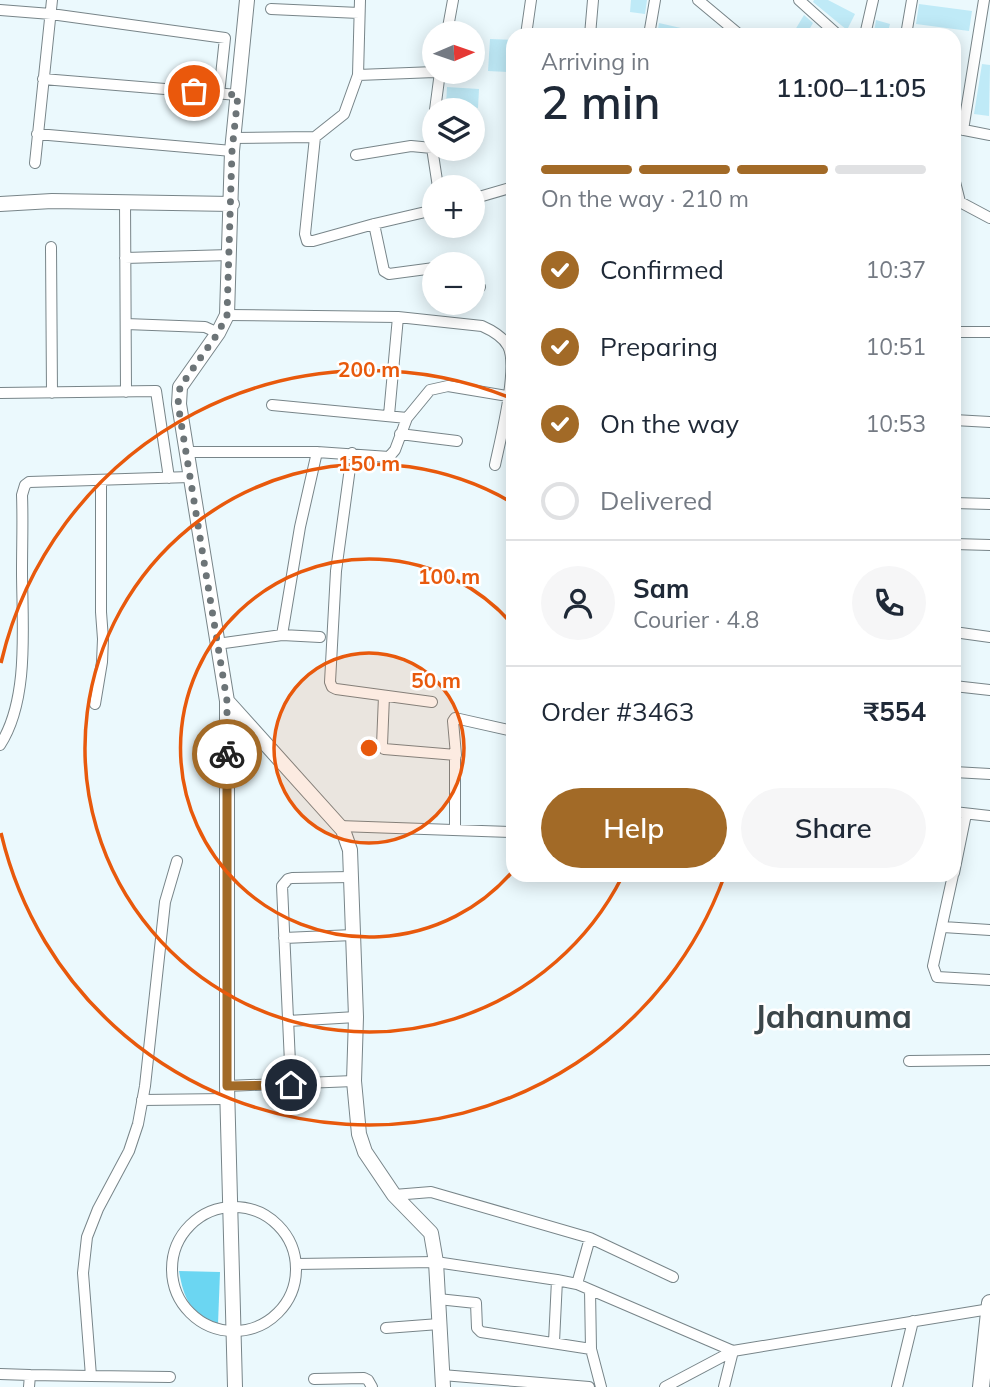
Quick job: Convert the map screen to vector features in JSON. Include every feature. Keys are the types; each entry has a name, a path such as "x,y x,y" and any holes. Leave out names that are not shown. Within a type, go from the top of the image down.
{"main road":[{"path":"981,1387 990,1303"}],"street":[{"path":"35,163 52,0"},
{"path":"235,1387 227,1093 227,701 178,404 180,387 218,333 227,315 233,145 247,0"},
{"path":"37,134 233,145 315,137 344,114 358,75 360,0"},
{"path":"449,21 453,0"},
{"path":"527,28 531,0"},
{"path":"591,28 593,0"},
{"path":"650,28 655,0"},
{"path":"698,0 732,28"},
{"path":"799,0 830,28"},
{"path":"867,28 873,0"},
{"path":"907,28 912,0"},
{"path":"961,118 982,0 990,2"},
{"path":"271,9 359,13"},
{"path":"0,10 51,14 225,38 219,93"},
{"path":"358,75 422,73"},
{"path":"43,79 238,95"},
{"path":"961,129 990,135"},
{"path":"315,137 306,239 313,242 422,213"},
{"path":"356,155 411,146 422,147"},
{"path":"485,195 506,189"},
{"path":"0,204 125,201 232,204"},
{"path":"125,201 126,392"},
{"path":"961,204 990,218"},
{"path":"374,224 384,271 389,274 422,270"},
{"path":"51,247 52,393"},
{"path":"125,258 230,255"},
{"path":"227,315 398,317 482,326 506,340"},
{"path":"389,415 398,317"},
{"path":"126,324 205,327 218,333"},
{"path":"961,332 990,332"},
{"path":"186,452 317,452 389,457 395,450 407,418 430,390 448,386 506,396"},
{"path":"0,393 153,391 157,394 169,478"},
{"path":"272,405 407,418"},
{"path":"961,420 990,422"},
{"path":"401,434 457,440"},
{"path":"495,465 506,438"},
{"path":"282,635 300,527 317,452"},
{"path":"352,453 335,571 330,682 336,689 432,702"},
{"path":"0,745 7,734 17,695 23,649 23,489 29,482 190,477"},
{"path":"94,704 102,662 103,639 101,480"},
{"path":"961,503 990,504"},
{"path":"961,544 990,545"},
{"path":"961,633 990,636"},
{"path":"217,644 282,635 320,637"},
{"path":"961,687 990,690"},
{"path":"384,696 382,748 455,755"},
{"path":"227,701 343,830 350,849 356,1017 354,1081 359,1134 365,1152 394,1195 431,1233 436,1262 442,1381 589,1387"},
{"path":"455,829 457,750 453,719 506,730"},
{"path":"961,772 990,774"},
{"path":"961,813 990,816"},
{"path":"339,826 506,832"},
{"path":"91,1376 83,1273 87,1237 98,1209 129,1151 138,1124 164,902 177,861"},
{"path":"291,1085 282,886 292,878 351,877"},
{"path":"952,882 933,966 937,977 990,980"},
{"path":"943,927 990,930"},
{"path":"284,938 353,935"},
{"path":"288,1021 356,1017"},
{"path":"909,1061 990,1060"},
{"path":"142,1100 354,1081"},
{"path":"394,1195 431,1192 590,1238 673,1277"},
{"path":"231,1206 251,1208 268,1216 282,1229 292,1245 296,1264 294,1284 286,1303 279,1311 254,1328 234,1332 213,1328 194,1317 180,1301 172,1280 172,1259 178,1238 192,1221 211,1210 231,1206"},
{"path":"577,1284 590,1238"},
{"path":"296,1264 436,1262 557,1280 577,1284 733,1351"},
{"path":"554,1342 557,1280"},
{"path":"590,1290 591,1349 601,1387"},
{"path":"438,1299 476,1303 477,1328 481,1332 591,1349"},
{"path":"665,1387 733,1351 990,1309"},
{"path":"897,1387 913,1321"},
{"path":"386,1328 439,1324"},
{"path":"724,1387 733,1351"},
{"path":"0,1374 170,1377"},
{"path":"29,1387 30,1375"},
{"path":"314,1379 364,1378 372,1387"}],"shaded area":[{"path":"179,1271 220,1272 218,1324 201,1315 190,1304 183,1290"}],"building":[{"path":"631,0 647,0 645,14 630,12"},
{"path":"828,0 855,14 848,28 845,28 813,2"},
{"path":"919,4 972,11 969,31 916,24"},
{"path":"804,15 813,23 810,28 796,28"},
{"path":"876,20 890,24 889,28 875,28"},
{"path":"659,23 681,28 658,28"},
{"path":"490,39 506,40 506,72 488,71"},
{"path":"982,64 990,65 989,116 974,114"},
{"path":"447,87 479,89 479,98 446,98"}],"way so far":[{"path":"194,91 238,95 232,151 227,315 218,333 180,387 178,404 227,701 227,754"}],"district":[{"name":"Jahanuma","path":"833,1017"}],"route":[{"path":"227,754 227,1086 291,1085"}]}
